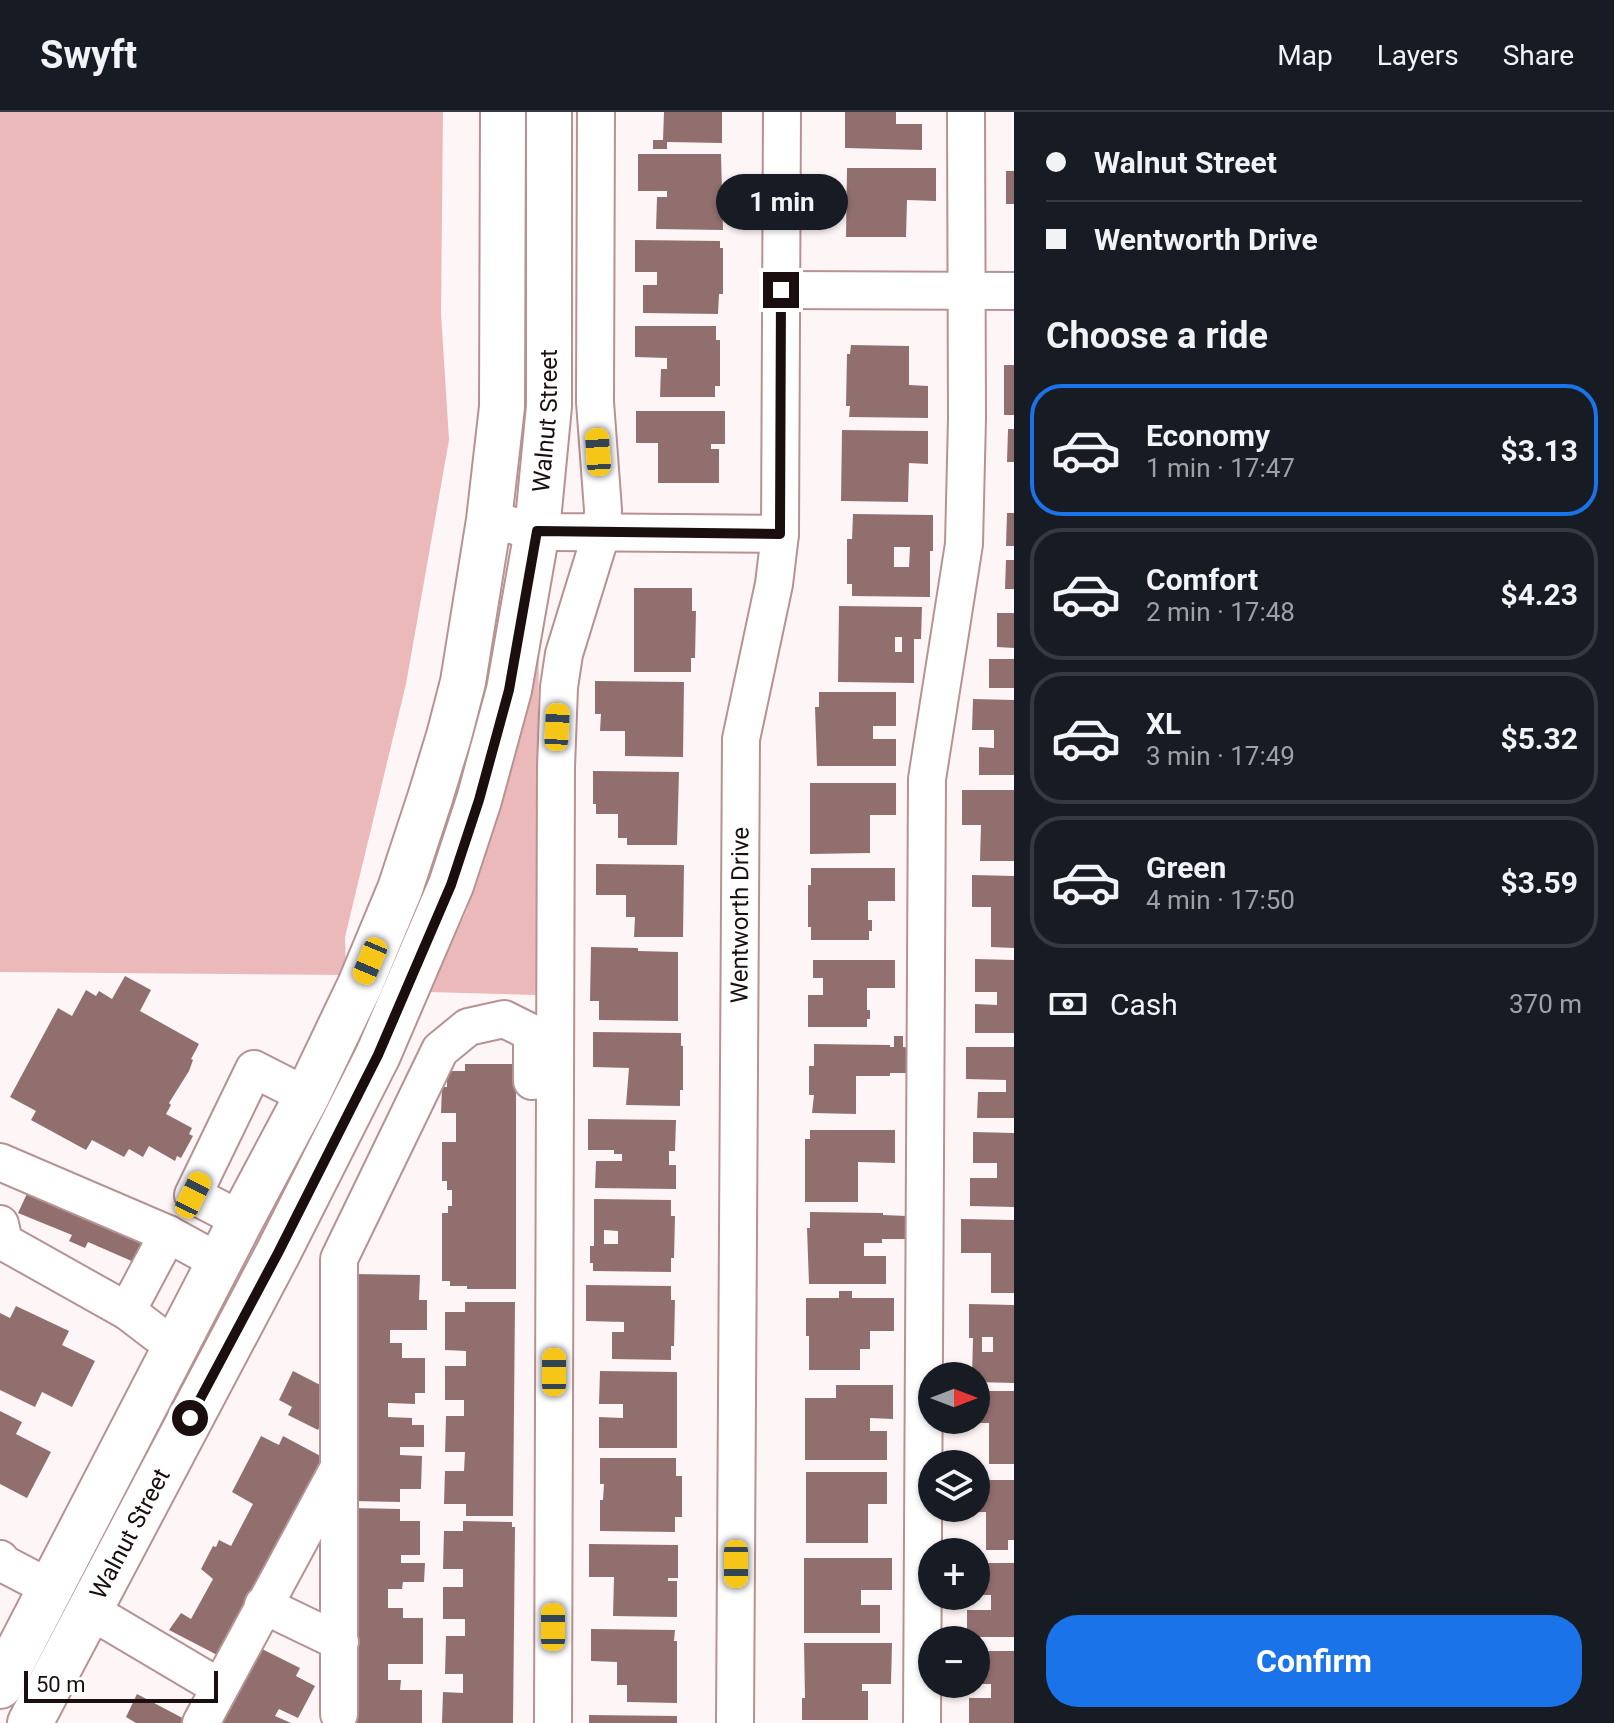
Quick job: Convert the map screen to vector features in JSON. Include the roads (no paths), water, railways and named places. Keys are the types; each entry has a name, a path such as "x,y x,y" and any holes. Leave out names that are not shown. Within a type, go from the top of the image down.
{"main road":[{"name":"Walnut Street","path":"0,1686 307,1096 395,903 430,798 463,682 489,520 502,407 503,112"},
{"name":"Walnut Street","path":"30,1723 278,1253 378,1055 451,885 479,800 509,690 537,531 549,406 549,112"},
{"path":"278,1253 283,1193 320,1111 307,1096"},
{"path":"50,1588 89,1610"}],"street":[{"path":"553,1723 557,727 564,654 602,531 595,402 596,112"},
{"name":"Wentworth Drive","path":"735,1723 741,739 774,584 780,534 782,112"},
{"path":"922,1723 927,779 964,544 967,418 966,112"},
{"path":"781,290 1014,291"},
{"path":"489,520 537,531 780,534"},
{"path":"339,1714 339,1259 440,1050 468,1027 504,1019 532,1033 528,1723"},
{"path":"241,1220 193,1195 254,1069 307,1096"},
{"path":"0,1162 168,1234 219,1262"},
{"path":"0,1224 4,1242 127,1311 157,1334 177,1344"},
{"path":"127,1311 168,1234"},
{"path":"201,1723 339,1467"},
{"path":"1,1564 50,1588"},
{"path":"263,1605 340,1642"},
{"path":"89,1610 219,1687"}]}
